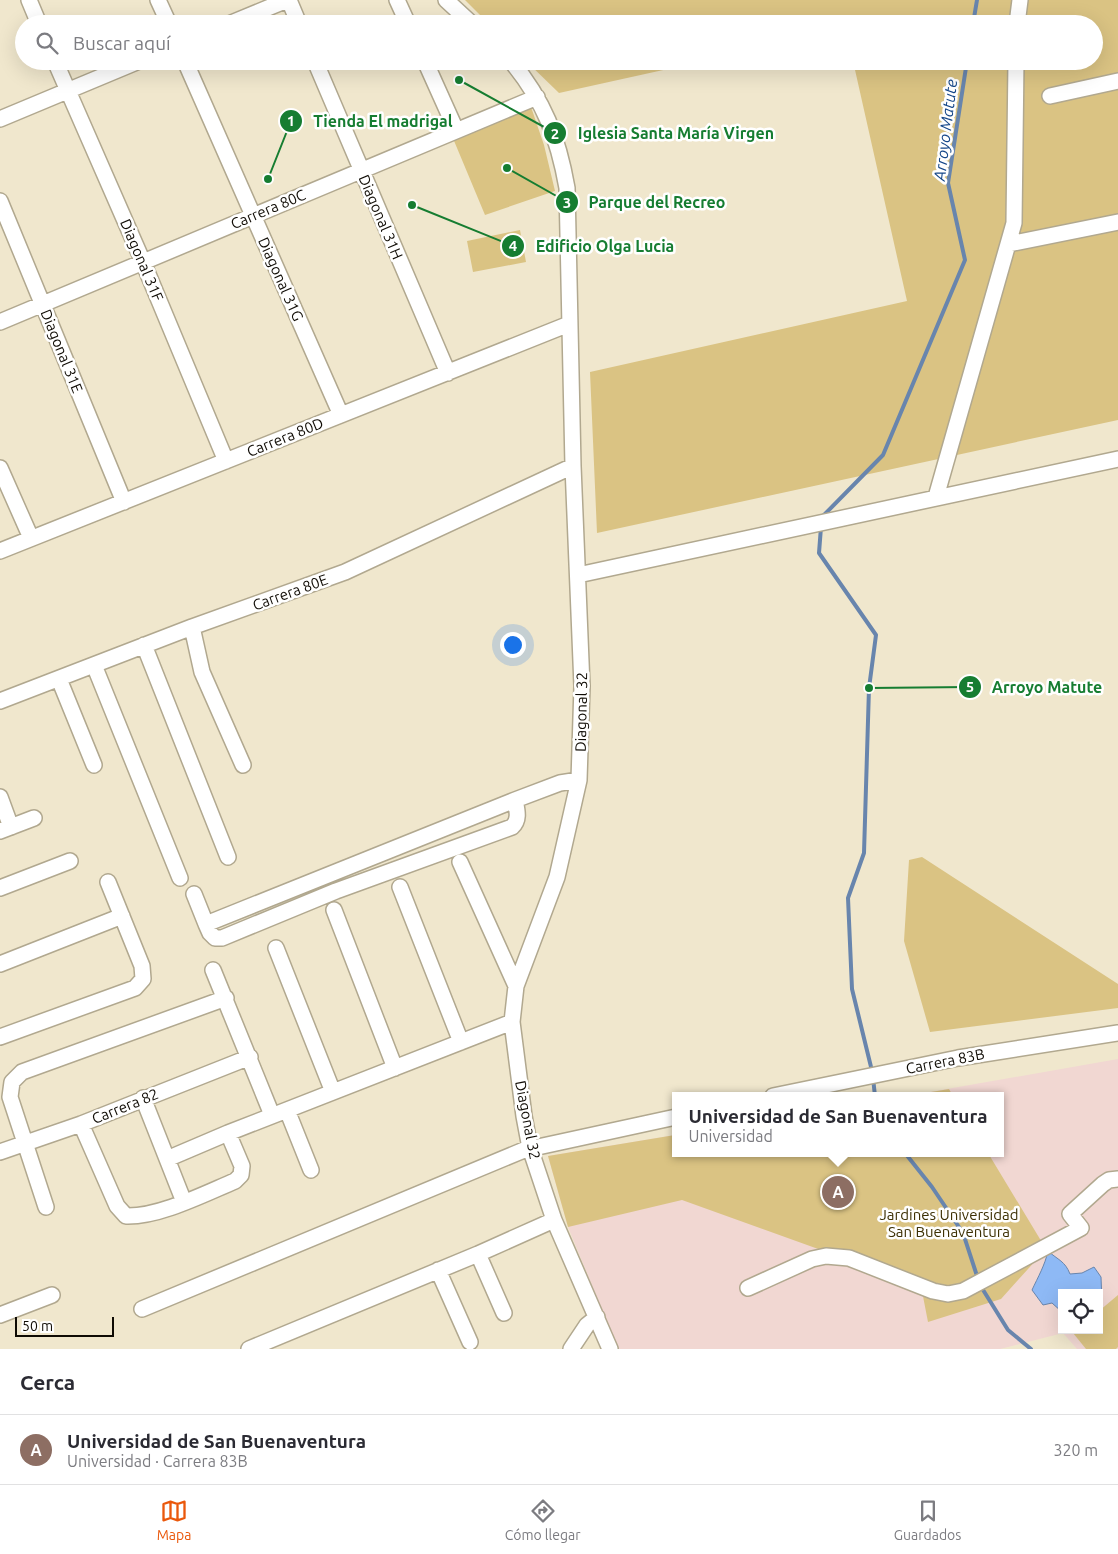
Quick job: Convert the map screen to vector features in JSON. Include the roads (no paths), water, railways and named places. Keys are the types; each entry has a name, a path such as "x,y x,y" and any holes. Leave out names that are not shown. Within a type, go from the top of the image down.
{"street":[{"path":"29,0 35,15"},
{"path":"158,0 165,15"},
{"path":"251,15 288,0 295,15"},
{"path":"397,0 404,15"},
{"path":"446,0 462,15"},
{"path":"1018,15 1020,0"},
{"name":"Diagonal 31F","path":"59,70 143,262 226,461"},
{"path":"0,118 117,70"},
{"name":"Diagonal 31G","path":"189,70 341,415"},
{"name":"Diagonal 31H","path":"319,70 448,372"},
{"path":"429,70 456,130"},
{"name":"Diagonal 32","path":"518,70 537,97 551,126 561,156 566,188 573,466 582,686 579,780 557,877 516,986 512,1022 530,1148 554,1220 610,1349"},
{"path":"936,497 1014,223 1016,70"},
{"path":"1050,96 1118,81"},
{"name":"Carrera 80C","path":"0,322 537,97"},
{"name":"Diagonal 31E","path":"0,201 124,502"},
{"path":"1009,244 1118,222"},
{"name":"Carrera 80D","path":"0,551 569,324"},
{"path":"578,575 812,523 1118,459"},
{"name":"Carrera 80E","path":"0,701 192,627 345,572 573,466"},
{"path":"0,468 31,538"},
{"path":"192,627 202,672 242,765"},
{"path":"144,646 228,857"},
{"path":"94,665 180,878"},
{"path":"59,679 94,765"},
{"path":"206,924 515,800 560,783 579,780"},
{"path":"0,797 6,829 34,818"},
{"path":"194,894 210,933 215,938 222,938 336,891 512,827 518,817 515,800"},
{"path":"0,888 70,861"},
{"path":"460,862 516,986"},
{"path":"0,1037 135,988 143,979 142,966 108,882"},
{"path":"400,887 461,1042"},
{"path":"334,910 395,1068"},
{"path":"0,964 122,916"},
{"path":"276,948 334,1092"},
{"path":"213,970 272,1115"},
{"path":"46,1207 10,1097 12,1082 22,1072 226,998"},
{"path":"167,1159 272,1115 512,1022"},
{"name":"Carrera 83B","path":"791,1092 958,1058 1118,1033"},
{"name":"Carrera 82","path":"0,1152 81,1124 250,1057"},
{"path":"143,1098 184,1202"},
{"path":"287,1110 311,1170"},
{"path":"142,1309 530,1148 672,1118"},
{"path":"81,1124 117,1206 126,1216 139,1217 184,1202 235,1181 241,1175 242,1166 228,1133"},
{"path":"748,1288 812,1259 826,1256 849,1258 933,1291 948,1294 963,1291 1081,1228 1070,1214 1103,1184 1109,1180 1118,1179"},
{"path":"256,1348 554,1220"},
{"path":"478,1254 504,1313"},
{"path":"438,1270 470,1342"},
{"path":"0,1315 52,1295"},
{"path":"571,1349 587,1325 597,1316"}],"water":[{"path":"1048,1251 1063,1263 1070,1274 1082,1273 1094,1267 1101,1277 1101,1289 1058,1289 1058,1308 1052,1303 1043,1305 1032,1290"}],"waterway":[{"name":"Arroyo Matute","path":"974,15 977,0"},
{"name":"Arroyo Matute","path":"822,517 883,455 965,260 948,183 966,70"},
{"name":"Arroyo Matute","path":"821,527 819,553 876,635 869,688 864,853 848,898 852,989 872,1071"},
{"name":"Arroyo Matute","path":"873,1078 875,1092"},
{"name":"Arroyo Matute","path":"908,1157 932,1187 963,1233 978,1279"},
{"name":"Arroyo Matute","path":"980,1285 1008,1330 1031,1349"}],"place":[{"name":"Iglesia Santa María Virgen","path":"459,80"},
{"name":"Parque del Recreo","path":"507,168"},
{"name":"Tienda El madrigal","path":"268,179"},
{"name":"Edificio Olga Lucia","path":"412,205"},
{"name":"Arroyo Matute","path":"869,688"},
{"name":"Universidad de San Buenaventura","path":"838,1192"}],"park label":[{"name":"Jardines Universidad San Buenaventura","path":"949,1222"}]}
